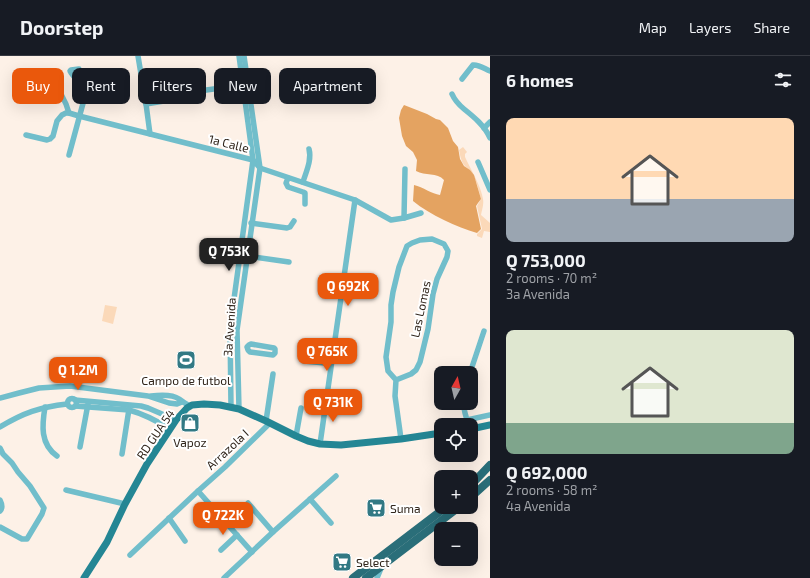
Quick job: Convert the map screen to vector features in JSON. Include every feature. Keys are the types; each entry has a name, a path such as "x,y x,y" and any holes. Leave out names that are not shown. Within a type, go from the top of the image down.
{"highway":[{"path":"478,478 490,465"},
{"path":"478,480 490,471"},
{"path":"478,491 490,480"},
{"path":"478,493 490,485"},
{"path":"366,578 380,562 437,514"},
{"path":"354,578 370,565 391,559 449,514"},
{"path":"391,559 389,557 390,552 430,522 432,518 446,516"},
{"path":"363,578 374,569 374,567 370,565"}],"main road":[{"name":"RD GUA 54","path":"84,578 107,542 125,504 147,464 176,420 192,405 220,405 235,408 296,436 320,444 344,444 434,434"},
{"path":"478,428 490,425"}],"street":[{"path":"138,56 140,68"},
{"name":"3a Avenida","path":"239,56 241,68"},
{"name":"3a Avenida","path":"235,408 230,328 254,147 244,56"},
{"path":"462,79 474,65 490,71"},
{"path":"452,94 455,102 484,128 490,138"},
{"path":"26,135 47,140 50,139 53,136 55,124 59,117 69,113 64,99"},
{"path":"69,155 83,104"},
{"path":"146,104 150,134"},
{"name":"3a Avenida","path":"235,408 237,330 260,168 254,147 246,104"},
{"name":"1a Calle","path":"69,113 253,160 260,168 355,200 391,220 421,214"},
{"path":"484,128 490,122"},
{"path":"303,182 309,163 309,149"},
{"path":"478,162 490,190"},
{"path":"404,218 405,169"},
{"path":"288,178 286,182 288,187 305,193 304,204"},
{"path":"344,444 326,442 323,437 330,361 355,200"},
{"path":"251,223 287,228 290,227 294,221"},
{"name":"Las Lomas","path":"396,380 411,374 416,370 420,362 428,329 433,294 448,251 444,244 432,240 420,240 407,246 399,267 393,292 391,322 386,357 388,370 396,380 395,396 401,438"},
{"path":"247,256 289,262"},
{"path":"472,366 484,331"},
{"path":"237,347 248,347"},
{"path":"268,422 274,374"},
{"path":"0,398 39,388 70,386 148,396 160,394 178,398 190,406"},
{"path":"0,427 26,412 45,407 67,404 71,408 75,403 144,407 176,420"},
{"path":"80,447 88,404"},
{"path":"45,407 42,428 47,445 57,456"},
{"path":"130,407 170,429"},
{"path":"122,454 130,407"},
{"path":"296,436 301,408"},
{"path":"464,410 466,419 468,420 490,415"},
{"path":"320,444 323,417 325,412"},
{"name":"Arrazola I","path":"130,555 225,467 268,422"},
{"path":"0,448 3,454 30,486 44,508 27,539 22,539 0,527"},
{"path":"224,578 336,476"},
{"path":"66,490 125,504"},
{"path":"198,491 252,552"},
{"path":"310,499 331,523"},
{"path":"0,500 2,504 0,511"},
{"path":"248,503 273,532"},
{"path":"169,518 186,541"},
{"path":"221,550 237,535"},
{"path":"377,578 380,562"}],"shaded area":[{"path":"404,105 440,120 448,128 453,141 458,147 460,159 464,166 474,175 481,199 476,206 481,229 477,233 444,220 427,211 413,201 414,185 440,195 444,180 438,176 416,171 417,160 413,152 406,146 402,136 399,118"},
{"path":"463,147 467,152 465,157 482,194 483,203 481,215 490,223 490,232 484,231 482,238 477,236 482,229 477,206 481,199 478,187 471,172 461,160 459,150"},
{"path":"105,305 117,307 113,324 102,321"},
{"name":"Campo de futbol","path":"183,350 193,352 189,370 179,368"}],"place":[{"name":"Campo de futbol","path":"186,360"},
{"name":"Vapoz","path":"190,423"},
{"name":"Suma","path":"376,508"},
{"name":"Select","path":"342,562"}]}
